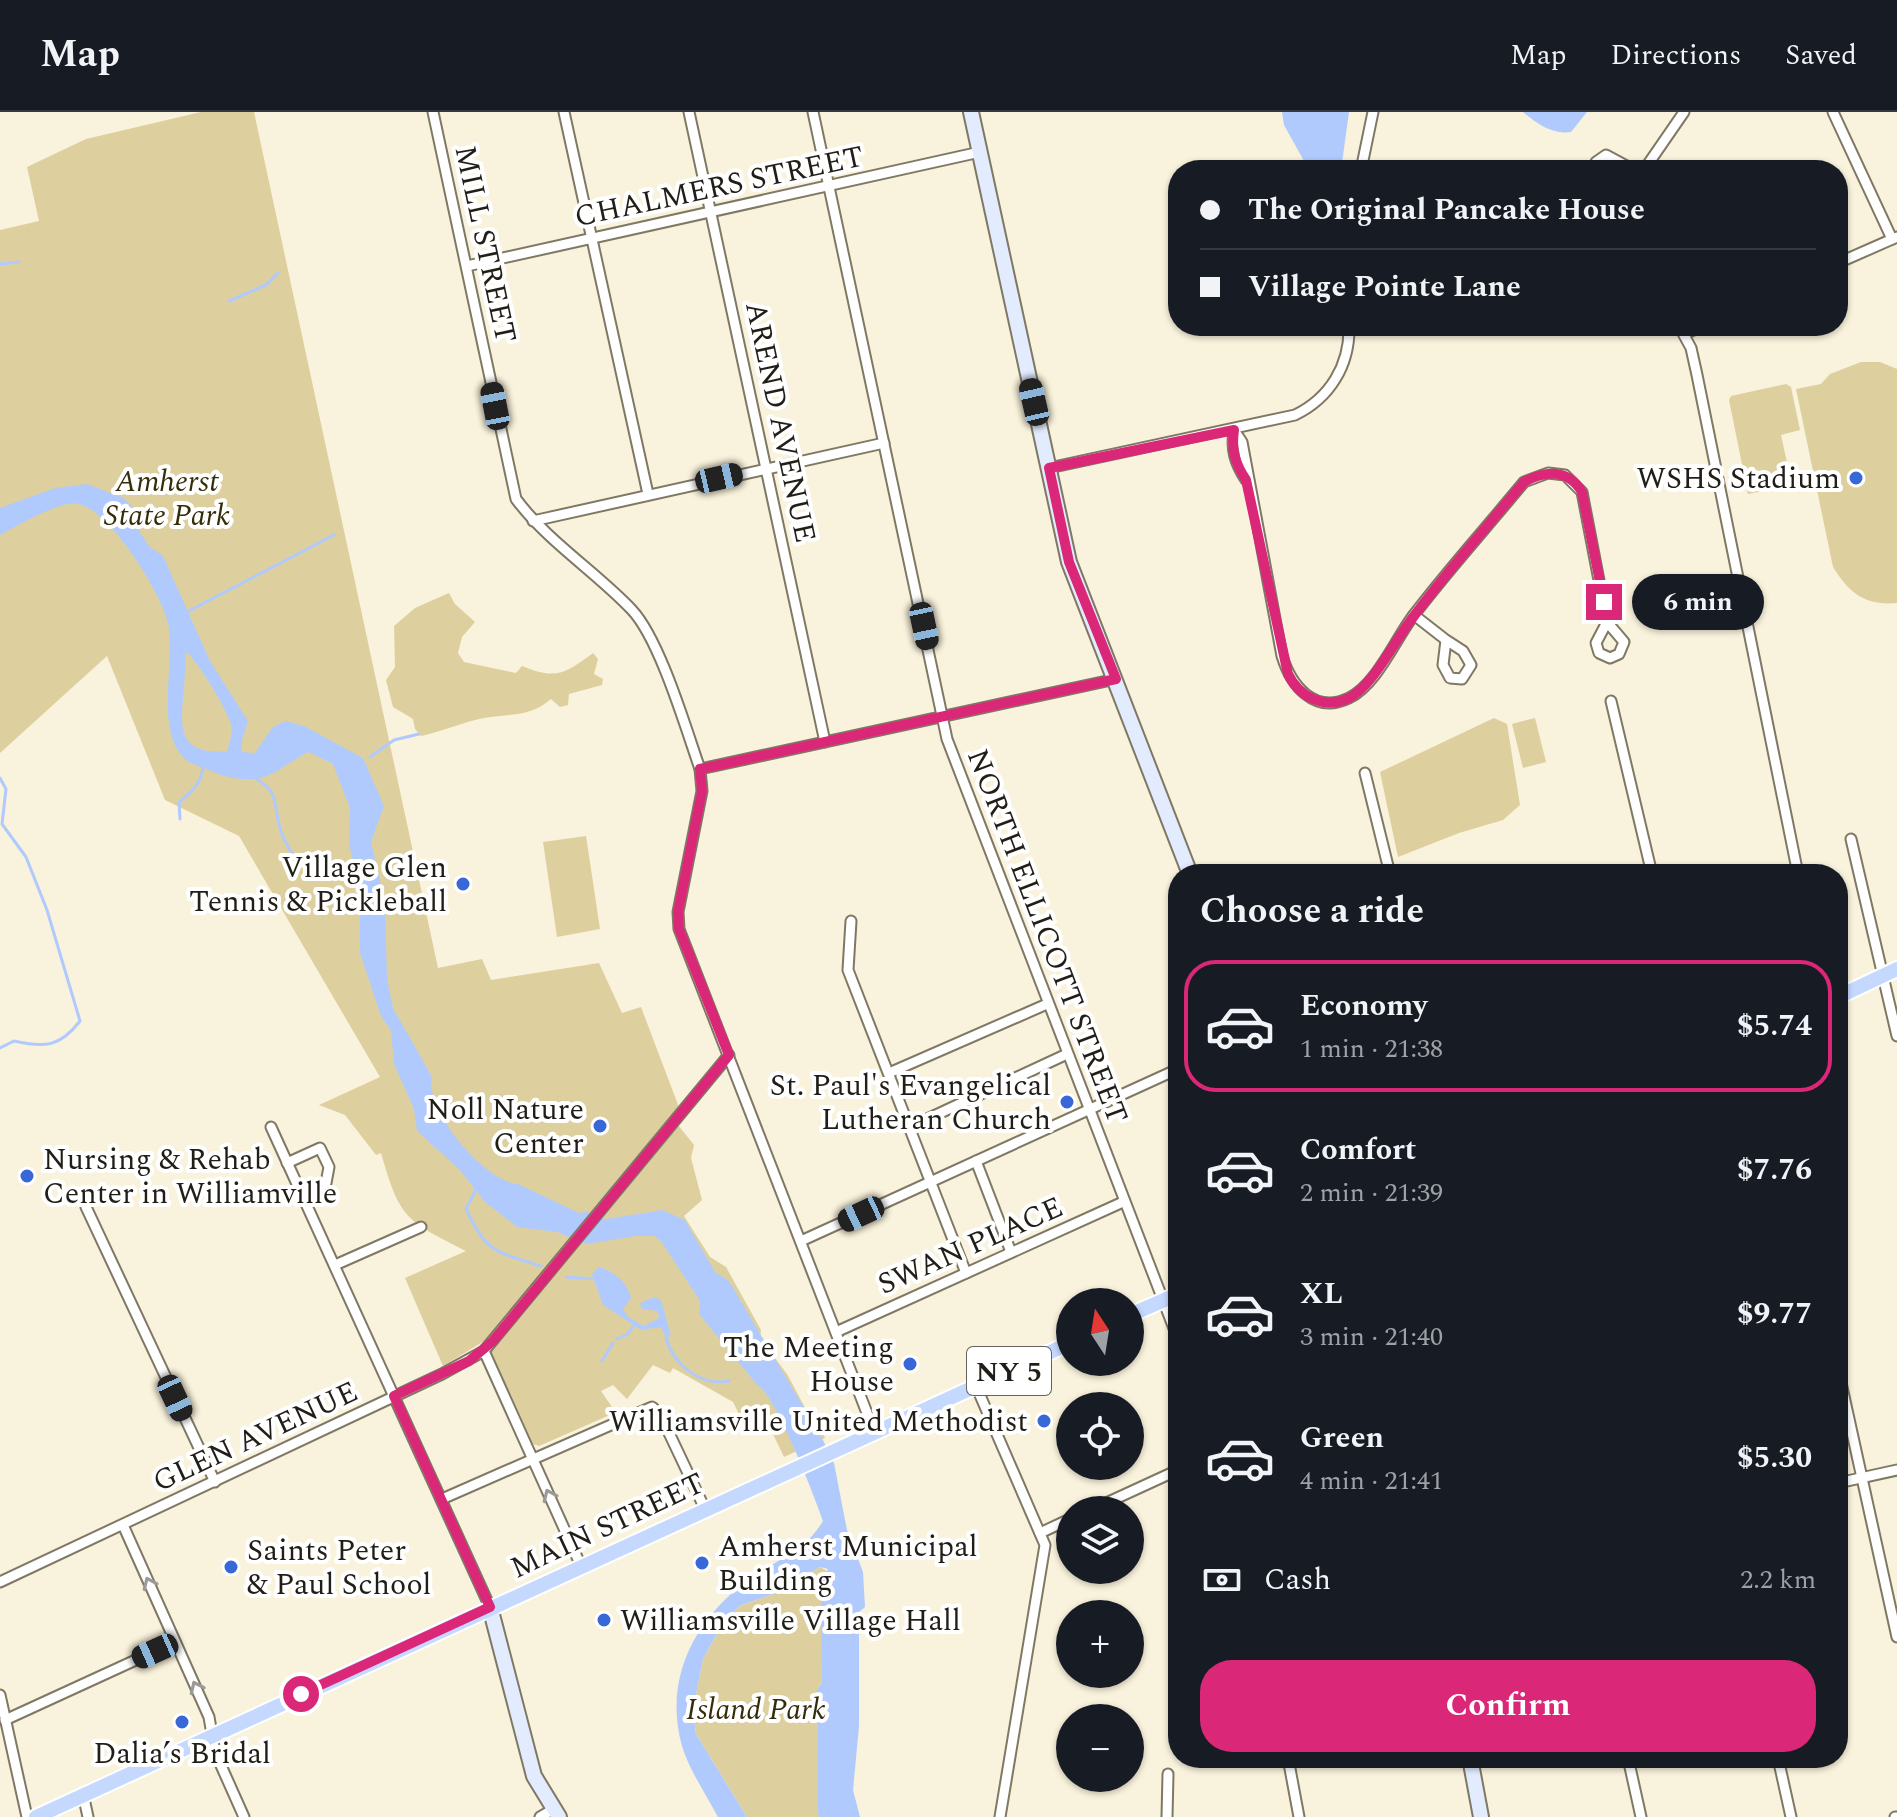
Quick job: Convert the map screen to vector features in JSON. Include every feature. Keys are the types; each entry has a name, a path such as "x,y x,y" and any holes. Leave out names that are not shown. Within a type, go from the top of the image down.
{"main road":[{"path":"1848,992 1890,972"},
{"path":"1144,1309 1168,1298"},
{"name":"MAIN STREET","path":"36,1817 1056,1349"}],"street":[{"name":"MILL STREET","path":"433,112 516,499 533,521 633,612 652,645 700,769 702,791 678,912 679,929 874,1431"},
{"path":"564,112 648,494"},
{"name":"AREND AVENUE","path":"689,112 825,742"},
{"name":"NORTH ELLICOTT STREET","path":"813,112 947,739 1168,1315"},
{"path":"971,112 1069,562 1186,864"},
{"path":"1363,160 1373,112"},
{"path":"1651,160 1684,112"},
{"path":"1833,112 1894,238 1848,259"},
{"name":"CHALMERS STREET","path":"467,266 980,152"},
{"path":"1049,468 1285,419 1321,398 1345,360 1348,336"},
{"path":"1684,336 1697,375 1796,864"},
{"path":"1234,430 1242,442 1246,480 1282,656 1292,683 1303,694 1322,702 1353,696 1414,615 1524,482 1557,473 1573,480 1582,492 1607,622"},
{"path":"533,521 884,443"},
{"path":"1414,615 1446,640"},
{"path":"700,769 1116,679"},
{"path":"1611,701 1650,864"},
{"path":"1365,773 1388,864"},
{"path":"1851,839 1890,972 1897,1036"},
{"path":"851,921 848,970 966,1273"},
{"path":"889,1073 1047,1004"},
{"path":"910,1127 1067,1054"},
{"name":"GLEN AVENUE","path":"0,1582 484,1351 729,1055"},
{"path":"801,1241 1168,1074"},
{"path":"271,1127 490,1607 534,1776 557,1813 540,1817"},
{"path":"287,1163 320,1148 329,1167 326,1183 304,1198"},
{"path":"976,1161 1011,1252"},
{"name":"SWAN PLACE","path":"836,1332 1123,1202"},
{"path":"86,1207 215,1482"},
{"path":"335,1265 421,1227"},
{"path":"484,1351 581,1566"},
{"path":"976,1386 1045,1545 1000,1817"},
{"path":"442,1499 649,1407 660,1414 705,1509"},
{"path":"1848,1414 1897,1637"},
{"path":"1848,1481 1897,1470"},
{"path":"1121,1496 1168,1475"},
{"path":"123,1525 209,1717 215,1752 244,1817"},
{"path":"1040,1533 1056,1526"},
{"path":"5,1720 175,1642"},
{"path":"0,1695 27,1817"},
{"path":"1290,1768 1299,1817"},
{"path":"1472,1768 1481,1817"},
{"path":"1630,1768 1641,1817"},
{"path":"1780,1768 1791,1817"},
{"path":"1167,1817 1168,1774"},
{"path":"83,1794 88,1817"}],"green space":[{"name":"Amherst State Park","path":"201,112 254,112 438,968 482,959 491,980 599,963 622,1013 641,1007 680,1110 674,1120 694,1145 691,1158 702,1200 684,1216 710,1257 726,1267 761,1330 760,1338 787,1374 810,1417 815,1417 825,1438 784,1457 763,1413 755,1407 739,1414 733,1402 673,1368 670,1373 653,1365 627,1399 613,1385 601,1391 612,1407 608,1409 610,1415 539,1446 533,1444 486,1340 443,1366 405,1278 466,1251 417,1224 400,1205 381,1153 376,1155 345,1115 319,1105 380,1077 239,836 165,800 107,656 0,753 0,230 39,221 27,167 86,139"},
{"name":"WSHS Stadium","path":"1861,362 1880,362 1897,369 1897,603 1876,602 1859,596 1845,584 1833,567 1796,389 1821,384 1830,374"},
{"path":"1786,384 1791,387 1800,430 1781,435 1792,485 1748,494 1729,400 1731,396"},
{"path":"449,593 455,604 475,622 462,637 458,653 464,662 516,673 522,666 552,674 575,666 593,653 598,659 594,674 603,679 602,685 569,694 568,705 560,707 551,699 527,712 476,720 421,736 415,729 413,719 393,707 386,680 395,667 394,626 415,608"},
{"path":"1494,718 1507,724 1520,805 1503,820 1398,857 1380,772"},
{"path":"1535,718 1546,762 1523,768 1512,724"},
{"path":"586,836 600,929 557,937 543,842"},
{"name":"Island Park","path":"820,1567 829,1572 823,1581 822,1683 817,1689 819,1817 747,1817 696,1734 693,1710 703,1659 720,1628 739,1606 776,1593"}],"water":[{"path":"1282,112 1349,112 1342,160 1303,160 1284,125"},
{"path":"1523,112 1587,112 1571,132 1558,132 1546,128"},
{"path":"87,484 124,498 138,514 139,531 149,546 163,556 210,661 248,721 242,752 255,753 272,728 285,721 304,726 363,758 384,806 371,842 385,903 387,979 393,1008 432,1077 437,1107 459,1142 489,1171 504,1180 579,1213 587,1212 606,1219 662,1210 685,1220 715,1272 729,1281 834,1463 847,1530 863,1572 865,1607 859,1612 859,1726 853,1790 860,1817 819,1817 818,1812 817,1689 822,1683 821,1606 823,1580 828,1569 820,1567 776,1593 739,1606 720,1628 703,1659 693,1710 696,1734 747,1817 718,1817 682,1746 677,1720 677,1695 690,1648 703,1626 736,1589 802,1545 823,1521 774,1406 699,1314 700,1301 661,1241 654,1236 635,1236 587,1244 557,1232 517,1227 484,1201 460,1170 417,1131 414,1109 394,1064 391,1031 381,1016 360,953 360,891 349,844 350,808 333,764 309,752 267,776 246,779 220,774 185,759 170,731 168,623 156,592 119,537 105,521 79,504 61,506 0,535 0,508 55,488","holes":["186,652 212,686 229,718 232,732 227,751 199,749 185,736 182,715"]},
{"path":"599,1267 614,1274 623,1283 631,1298 623,1309 628,1317 644,1326 659,1318 658,1311 642,1309 640,1303 654,1297 661,1300 671,1336 666,1338 661,1327 641,1330 603,1305 592,1274"}],"waterway":[{"path":"0,264 19,262"},
{"path":"229,301 266,285 278,273"},
{"path":"185,613 334,535"},
{"path":"370,757 394,740 419,734"},
{"path":"180,819 179,802 196,786 203,764"},
{"path":"252,776 267,787 274,798 281,832 294,857"},
{"path":"0,778 6,789 2,824 26,857 47,910 80,1021 59,1041 43,1045 14,1041 0,1048"},
{"path":"476,1189 466,1209 480,1235 494,1249 541,1266"},
{"path":"567,1277 594,1279"},
{"path":"617,1339 628,1334 633,1326"},
{"path":"666,1338 675,1357 690,1372 708,1381 729,1381"},
{"path":"602,1361 613,1343"}],"place":[{"name":"WSHS Stadium","path":"1856,478"},
{"name":"Village Glen Tennis & Pickleball","path":"463,884"},
{"name":"St. Paul's Evangelical Lutheran Church","path":"1067,1102"},
{"name":"Noll Nature Center","path":"600,1126"},
{"name":"Nursing & Rehab Center in Williamville","path":"27,1176"},
{"name":"The Meeting House","path":"910,1364"},
{"name":"Williamsville United Methodist","path":"1044,1421"},
{"name":"Amherst Municipal Building","path":"702,1563"},
{"name":"Saints Peter & Paul School","path":"231,1567"},
{"name":"Williamsville Village Hall","path":"604,1620"},
{"name":"Dalia’s Bridal","path":"182,1722"}],"route":[{"path":"301,1694 490,1607 394,1396 484,1351 729,1055 679,929 678,912 702,791 700,769 1116,679 1069,562 1049,468 1234,430 1232,445 1236,465 1246,480 1288,674 1303,694 1322,702 1343,700 1360,691 1414,615 1524,482 1532,478 1557,473 1578,485 1604,602"}]}
